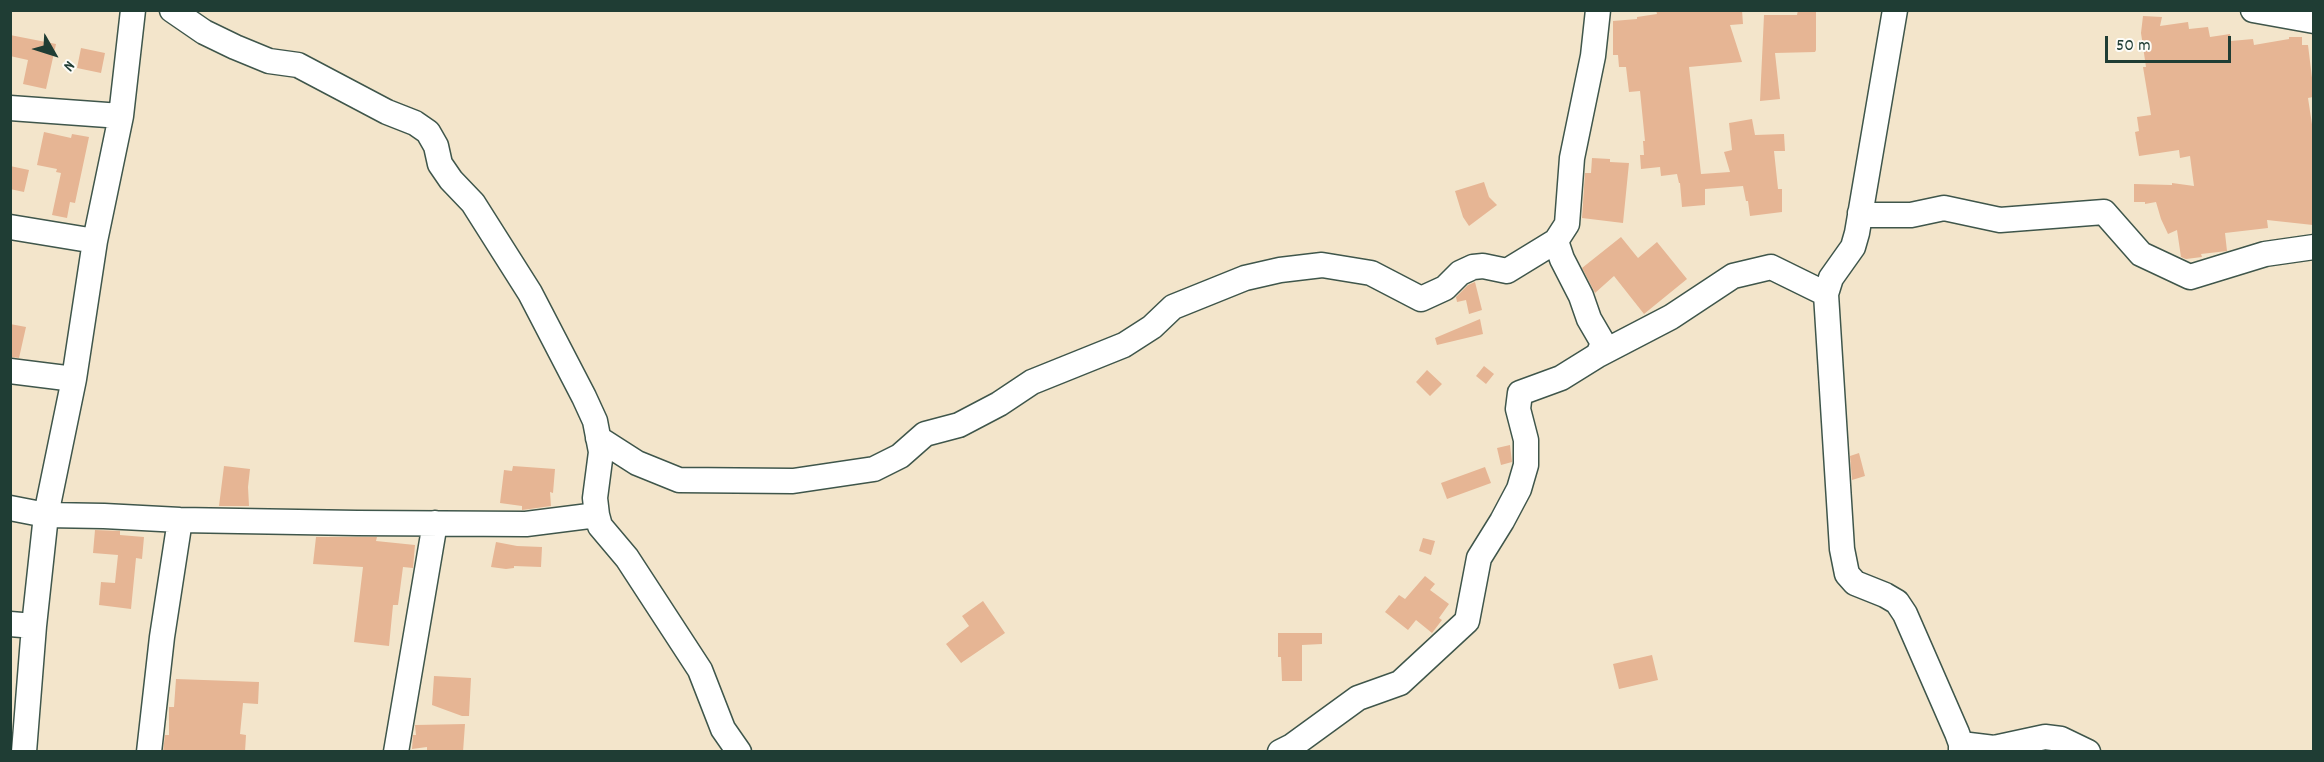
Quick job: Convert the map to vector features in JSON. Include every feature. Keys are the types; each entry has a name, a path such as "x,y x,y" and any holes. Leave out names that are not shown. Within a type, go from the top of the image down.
{"street":[{"path":"20,750 22,625 74,379 95,241 121,116 133,10"},
{"path":"172,10 204,32 269,61 298,66 387,112 415,123 428,132 436,146 440,164 450,180 473,203 530,293 595,421 601,452 595,498 600,526 627,558 700,670 723,729 739,752"},
{"path":"598,438 637,463 679,480 793,481 874,469 900,456 925,434 958,425 999,404 1032,382 1124,345 1152,327 1173,308 1245,278 1280,270 1322,265 1371,273 1421,299 1445,288 1460,273 1473,267 1483,266 1507,271 1556,241 1567,224 1572,158 1593,56 1598,10"},
{"path":"1896,10 1853,247 1831,278 1826,294 1844,566 1847,574 1855,583 1885,595 1896,602 1905,614 1961,748 1994,748 2045,737 2061,739 2088,752"},
{"path":"2253,10 2313,21"},
{"path":"10,108 121,116"},
{"path":"1860,213 1911,215 1944,208 2000,220 2104,212 2140,255 2190,277 2265,254 2313,247"},
{"path":"10,227 95,241"},
{"path":"1556,241 1562,259 1581,296 1588,319 1603,343 1598,355"},
{"path":"1280,752 1292,746 1358,698 1400,683 1467,621 1479,558 1519,489 1526,465 1526,440 1518,409 1520,393 1562,378 1598,355 1671,317 1733,276 1771,267 1826,294"},
{"path":"10,371 74,379"},
{"path":"10,508 46,515 180,520 526,524 597,515"},
{"path":"149,752 162,638 180,520"},
{"path":"396,752 435,523"}],"building":[{"path":"1656,10 1742,10 1743,24 1730,25 1742,62 1689,67 1701,174 1730,172 1724,152 1732,150 1729,123 1752,119 1755,135 1784,134 1785,151 1774,151 1778,189 1782,189 1782,212 1750,216 1743,186 1705,189 1705,205 1682,207 1677,174 1661,176 1660,167 1641,169 1640,155 1644,155 1643,141 1645,141 1640,91 1629,92 1626,67 1619,67 1618,55 1613,55 1613,21 1657,14"},
{"path":"1798,10 1816,10 1816,50 1815,52 1775,53 1780,99 1760,101 1764,15 1797,15"},
{"path":"2143,16 2162,17 2160,26 2188,22 2189,29 2208,27 2210,37 2230,34 2231,41 2253,39 2254,45 2289,39 2289,37 2302,37 2302,45 2308,45 2313,86 2313,97 2308,98 2313,131 2313,225 2267,220 2268,228 2225,233 2227,251 2201,254 2202,257 2186,259 2181,257 2177,230 2168,234 2156,202 2145,204 2145,202 2134,202 2134,184 2172,185 2172,183 2194,186 2190,156 2180,158 2179,150 2139,156 2135,132 2139,131 2137,117 2151,115 2143,67 2146,67 2141,33"},
{"path":"10,35 56,44 46,89 23,84 28,60 10,56"},
{"path":"81,48 105,53 101,73 77,68"},
{"path":"44,132 71,138 72,134 89,137 75,203 70,202 67,218 52,215 61,173 56,172 57,169 37,165"},
{"path":"1592,158 1629,163 1623,223 1582,218 1585,173 1591,173"},
{"path":"10,166 29,170 24,192 10,189"},
{"path":"1484,182 1489,197 1497,205 1469,226 1463,217 1455,191"},
{"path":"1621,237 1638,258 1657,242 1687,279 1644,314 1614,276 1595,293 1582,268"},
{"path":"1475,282 1482,310 1469,314 1466,300 1457,302 1456,297 1468,285"},
{"path":"1480,319 1483,334 1437,345 1435,338"},
{"path":"10,324 26,327 19,358 10,357"},
{"path":"1484,366 1494,374 1486,384 1476,376"},
{"path":"1427,370 1442,384 1430,396 1416,382"},
{"path":"1510,445 1512,462 1501,465 1497,448"},
{"path":"1859,453 1865,476 1852,480 1850,456"},
{"path":"224,466 250,469 249,506 219,506"},
{"path":"513,466 555,469 553,493 550,492 551,506 522,510 522,506 500,503 504,470 512,471"},
{"path":"1485,467 1491,483 1447,499 1441,483"},
{"path":"95,530 120,531 120,535 144,537 142,559 136,558 131,609 99,605 101,582 115,583 118,555 93,553"},
{"path":"316,537 377,537 376,541 415,545 413,568 403,567 398,605 393,605 389,646 354,642 363,567 313,564"},
{"path":"1423,538 1435,541 1431,555 1419,551"},
{"path":"496,542 542,547 541,567 514,566 514,568 506,569 491,567"},
{"path":"1425,576 1435,584 1430,590 1449,604 1439,618 1442,620 1432,633 1416,620 1408,630 1385,612 1399,595 1405,599"},
{"path":"983,601 1005,633 961,663 946,644 969,626 962,616"},
{"path":"1278,633 1322,633 1322,644 1302,645 1302,681 1282,681 1281,657 1278,657"},
{"path":"1652,655 1658,680 1619,689 1613,664"},
{"path":"434,676 471,678 469,716 462,716 432,705"},
{"path":"176,679 259,682 258,704 243,703 240,734 246,735 245,752 163,752 165,735 169,735 169,707 174,707"},
{"path":"465,724 463,752 427,752 427,747 412,749 413,735 416,735 415,725"}]}
